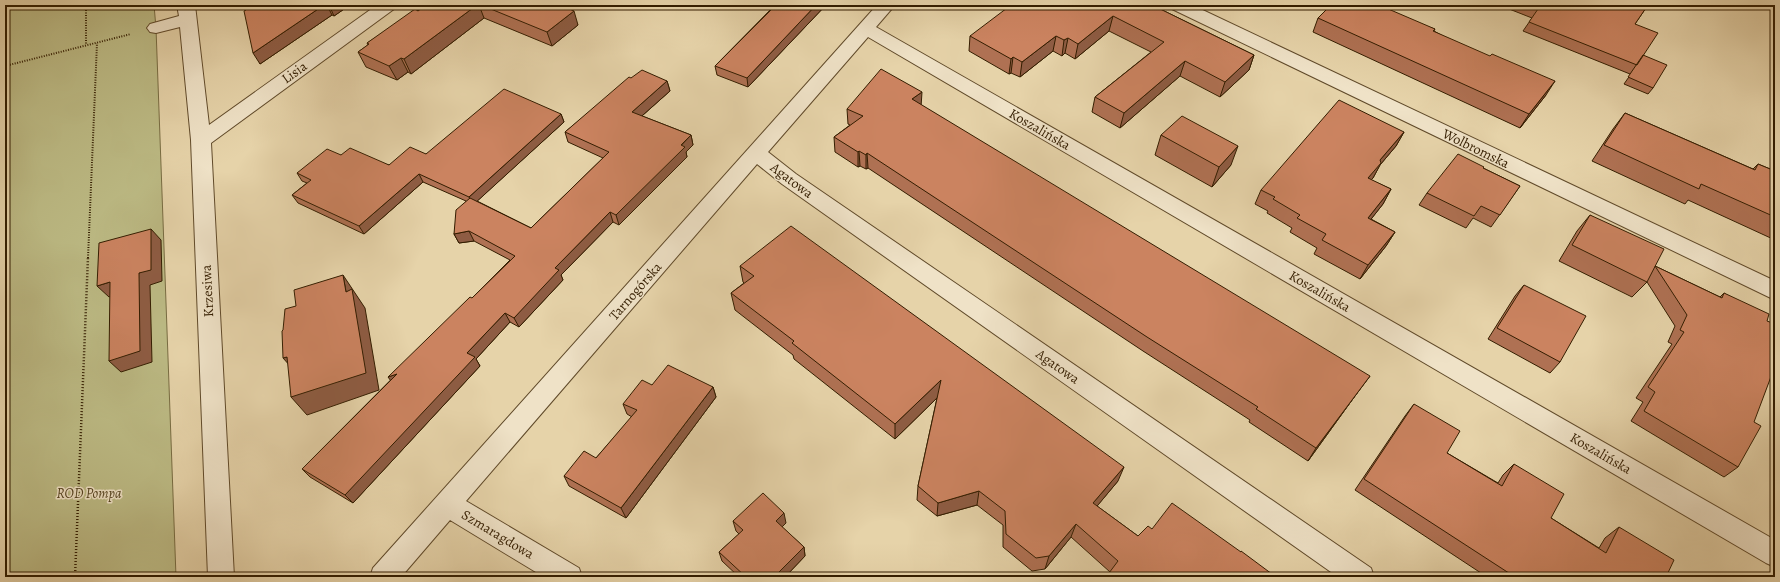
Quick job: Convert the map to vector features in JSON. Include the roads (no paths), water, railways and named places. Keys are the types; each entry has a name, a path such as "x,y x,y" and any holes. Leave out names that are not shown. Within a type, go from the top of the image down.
{"street":[{"name":"Lisia","path":"201,140 388,5"},
{"name":"Tarnogórska","path":"383,577 886,5"},
{"name":"Wolbromska","path":"1178,5 1775,291"},
{"name":"Krzesiwa","path":"186,12 201,140 221,577"},
{"path":"156,28 186,12"},
{"name":"Koszalińska","path":"866,28 1775,554"},
{"name":"Agatowa","path":"756,153 789,179 1361,577"},
{"name":"Szmaragdowa","path":"447,504 569,577"}],"park label":[{"name":"ROD Pompa","path":"89,493"}]}
